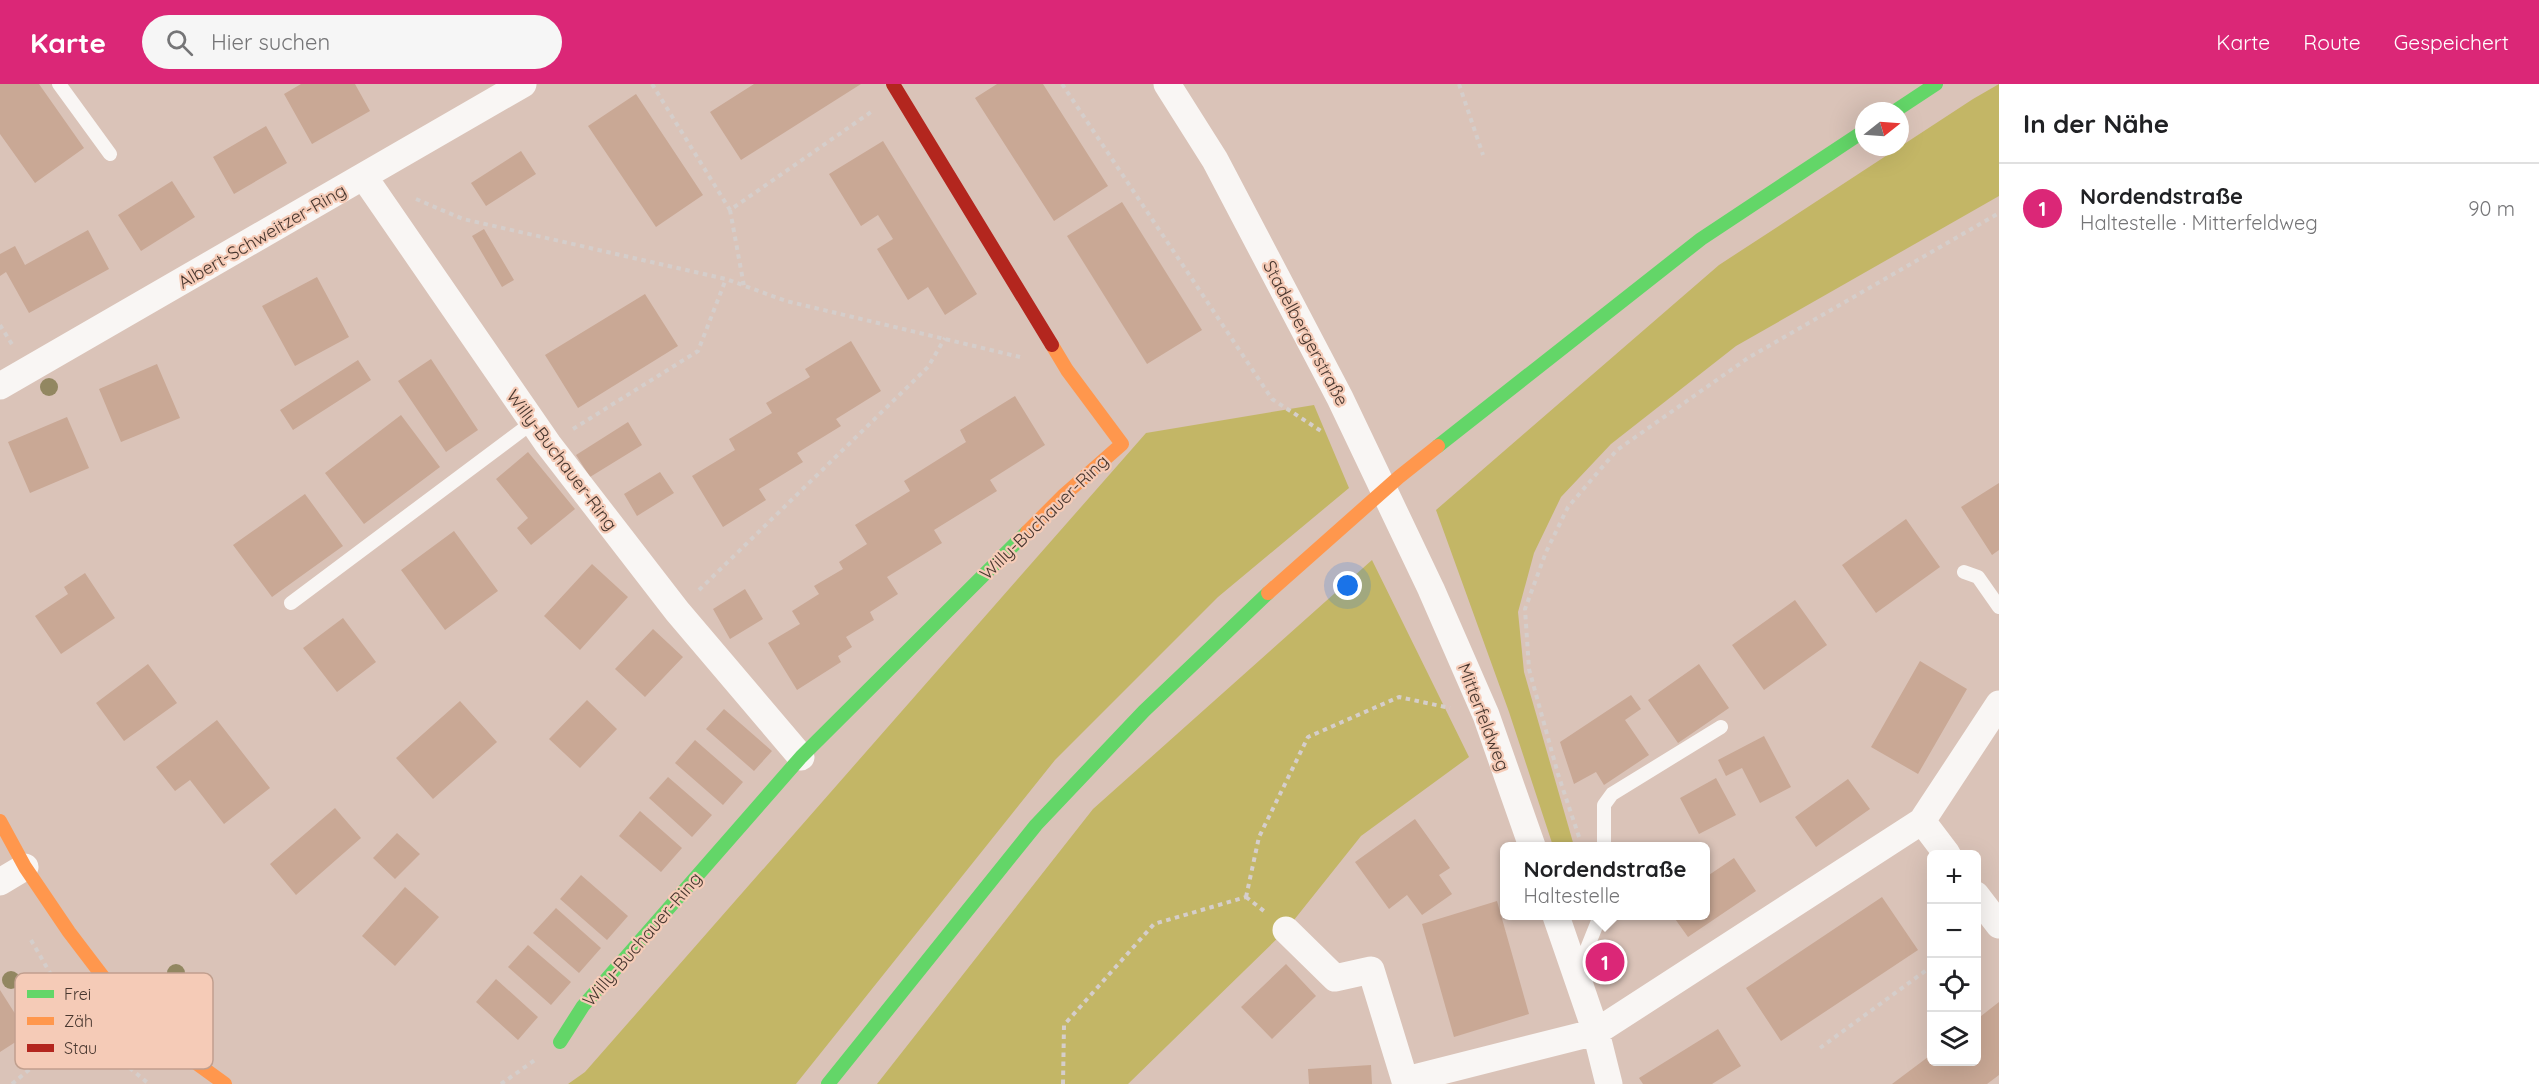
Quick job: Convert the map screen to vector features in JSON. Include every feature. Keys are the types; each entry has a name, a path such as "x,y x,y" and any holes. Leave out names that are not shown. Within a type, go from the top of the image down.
{"street":[{"name":"Albert-Schweitzer-Ring","path":"0,386 523,84"},
{"name":"Stadelbergerstraße","path":"1167,84 1215,160 1340,398 1431,589"},
{"path":"1909,102 1936,84"},
{"name":"Willy-Buchauer-Ring","path":"560,1042 583,1006 801,757 1064,495 1122,444 1067,370 902,87"},
{"path":"828,1084 1036,825 1144,711 1236,621 1399,477 1701,239 1855,137"},
{"name":"Willy-Buchauer-Ring","path":"364,177 548,444 677,611 801,757"},
{"name":"Mitterfeldweg","path":"1431,589 1486,715 1531,842"},
{"path":"1286,930 1335,978 1371,970 1406,1082 1596,1032 1922,821 1999,704"},
{"path":"0,821 25,867 100,973"},
{"path":"1922,821 1943,850"},
{"path":"0,882 25,867"},
{"path":"1981,900 1999,925"},
{"path":"1558,920 1596,1032 1608,1084"},
{"path":"204,1069 225,1084"}],"lane":[{"path":"59,84 110,154"},
{"path":"291,603 532,422"},
{"path":"1964,572 1978,577 1999,608"},
{"path":"1604,842 1604,805 1612,794 1721,727"},
{"path":"1570,957 1586,951 1598,920"}],"path":[{"path":"652,84 730,210 744,287"},
{"path":"1062,84 1272,399 1326,435"},
{"path":"1459,84 1483,155"},
{"path":"730,210 902,87"},
{"path":"408,196 463,219 726,279 786,301 1023,358"},
{"path":"1582,842 1558,774 1529,669 1526,609 1545,552 1568,507 1617,450 1748,358 1999,213"},
{"path":"548,444 698,351 726,279"},
{"path":"677,611 928,367 945,338"},
{"path":"1063,1084 1064,1025 1154,924 1246,897 1259,837 1308,737 1399,697 1486,715"},
{"path":"29,935 50,973"},
{"path":"1820,1048 1927,970"},
{"path":"501,1084 560,1042"},
{"path":"12,1084 30,1069"},
{"path":"129,1069 149,1084"}],"shaded area":[{"path":"1999,84 1999,196 1736,346 1611,444 1561,497 1534,553 1518,612 1524,672 1573,842 1552,842 1509,712 1436,510 1719,265 1886,156 1909,156 1909,141"},
{"path":"1314,405 1349,488 1218,597 1055,760 796,1084 568,1084 585,1072 1146,433"},
{"path":"1372,560 1469,757 1361,836 1286,930 1128,1084 877,1084 1093,809"}],"building":[{"path":"0,84 39,84 84,148 35,183 0,134"},
{"path":"301,84 355,84 370,111 312,144 284,94"},
{"path":"754,84 861,84 741,160 710,112"},
{"path":"997,84 1043,84 1108,186 1054,221 975,98"},
{"path":"636,94 703,195 656,227 588,126"},
{"path":"266,126 287,163 234,194 213,157"},
{"path":"883,141 977,294 945,315 928,287 908,300 877,249 893,239 878,215 861,226 829,174"},
{"path":"521,151 536,174 486,206 471,183"},
{"path":"172,181 195,217 141,251 118,215"},
{"path":"1122,202 1202,330 1147,364 1067,236"},
{"path":"484,229 514,280 502,287 472,236"},
{"path":"88,230 109,269 29,313 6,272 0,276 0,254 15,246 25,265"},
{"path":"317,277 349,337 295,366 262,306"},
{"path":"645,294 678,346 578,408 545,355"},
{"path":"851,341 881,391 836,419 841,426 797,453 803,462 759,489 766,500 723,527 692,476 735,450 729,439 772,413 766,403 810,377 805,369"},
{"path":"431,359 478,430 446,452 398,381"},
{"path":"358,360 371,380 293,430 280,410"},
{"path":"157,364 180,418 121,442 99,389"},
{"path":"1015,396 1045,445 990,480 997,491 934,530 942,543 887,577 898,594 870,612 874,620 846,637 852,647 838,656 841,662 797,690 768,643 800,624 792,611 819,594 814,586 843,569 839,562 867,544 855,525 910,491 904,481 966,442 960,430"},
{"path":"401,415 440,467 364,524 325,473"},
{"path":"67,417 89,468 30,493 8,442"},
{"path":"628,422 642,445 590,477 576,455"},
{"path":"528,452 575,509 531,545 517,528 528,518 496,479"},
{"path":"660,472 674,493 637,516 624,494"},
{"path":"1999,483 1999,550 1992,555 1961,507"},
{"path":"305,494 343,546 272,597 233,545"},
{"path":"1906,519 1940,567 1876,613 1842,565"},
{"path":"454,531 498,591 445,630 401,570"},
{"path":"592,564 628,597 580,650 544,616"},
{"path":"85,573 115,618 61,654 35,616 68,594 64,587"},
{"path":"745,589 763,619 730,639 713,609"},
{"path":"1795,600 1827,645 1764,690 1732,645"},
{"path":"343,618 376,662 337,692 303,648"},
{"path":"653,629 683,657 645,697 615,669"},
{"path":"1920,661 1967,689 1918,774 1871,747"},
{"path":"148,664 177,703 124,741 96,703"},
{"path":"1699,664 1729,708 1678,743 1648,700"},
{"path":"1631,695 1641,709 1625,720 1649,755 1604,785 1596,772 1574,784 1560,742"},
{"path":"587,700 617,729 580,768 549,739"},
{"path":"460,701 497,742 433,799 396,758"},
{"path":"724,709 772,751 754,771 706,729"},
{"path":"217,720 270,788 224,824 190,780 175,791 156,767"},
{"path":"1764,736 1791,787 1760,803 1742,768 1726,776 1718,760"},
{"path":"695,740 743,782 723,805 675,763"},
{"path":"668,777 712,815 692,837 649,798"},
{"path":"1716,778 1736,815 1699,834 1680,798"},
{"path":"1848,779 1870,809 1816,847 1795,817"},
{"path":"335,808 361,838 296,895 270,864"},
{"path":"640,811 682,848 661,872 619,836"},
{"path":"1415,819 1450,868 1439,875 1452,894 1422,915 1407,895 1389,909 1355,862"},
{"path":"397,833 420,854 395,879 373,858"},
{"path":"1734,858 1756,891 1688,937 1676,920 1710,920 1710,874"},
{"path":"581,875 628,916 607,940 560,899"},
{"path":"405,887 439,917 395,966 362,936"},
{"path":"1882,897 1918,950 1781,1041 1746,988"},
{"path":"1497,901 1500,920 1502,920 1529,1014 1454,1037 1422,924"},
{"path":"556,908 601,948 579,973 533,933"},
{"path":"528,945 571,982 551,1005 508,967"},
{"path":"1286,964 1316,996 1272,1039 1241,1007"},
{"path":"496,979 538,1017 518,1040 476,1002"},
{"path":"0,990 15,1014 15,1042 0,1052"},
{"path":"1999,1002 1999,1075 1987,1084 1892,1084 1927,1058 1927,1066 1981,1066 1981,1016"},
{"path":"1718,1029 1741,1066 1712,1084 1643,1084 1639,1078"},
{"path":"1371,1065 1372,1084 1309,1084 1308,1069"}],"traffic: fast":[{"path":"1909,102 1936,84"},
{"path":"1438,446 1701,239 1855,137"},
{"path":"560,1042 583,1006 801,757 1027,532"},
{"path":"828,1084 1036,825 1144,711 1268,593"}],"traffic: slow":[{"path":"1027,532 1064,495 1122,444 1067,370 1052,345"},
{"path":"1268,593 1399,477 1438,446"},
{"path":"0,821 25,867 100,973"},
{"path":"204,1069 225,1084"}],"traffic: jam":[{"path":"893,84 1052,345"}],"place":[{"name":"Nordendstraße","path":"1605,962"}]}
